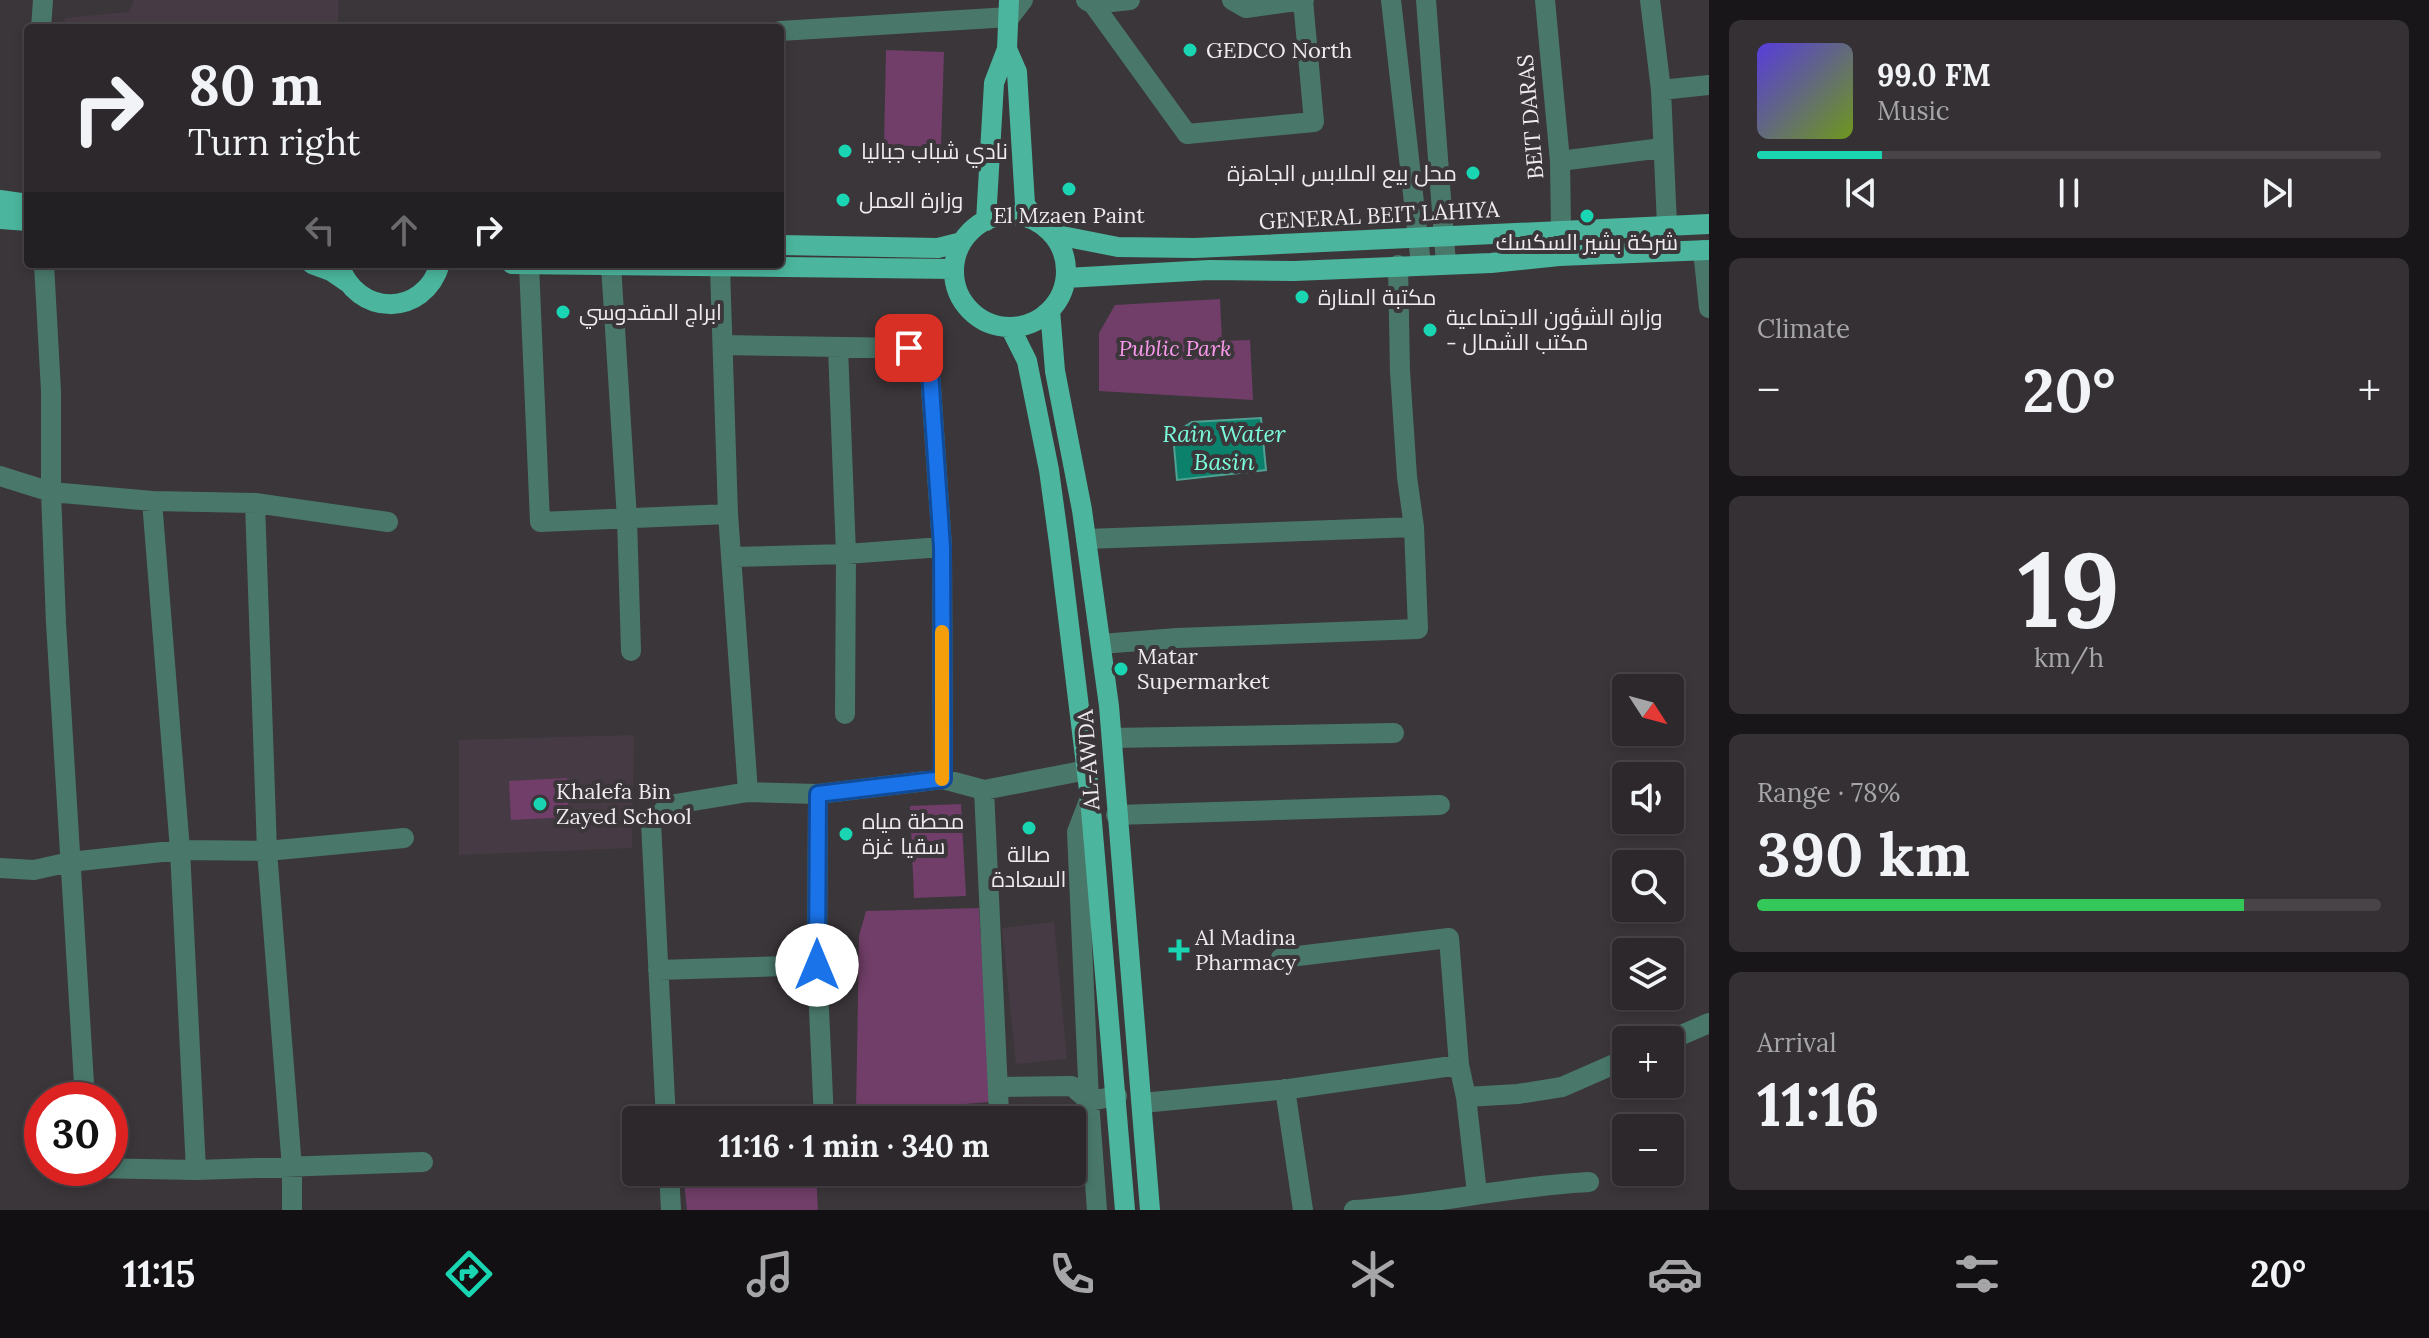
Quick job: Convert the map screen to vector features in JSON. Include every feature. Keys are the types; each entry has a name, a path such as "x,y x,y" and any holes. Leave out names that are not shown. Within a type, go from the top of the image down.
{"main road":[{"path":"986,221 994,83 1007,49 1009,8"},
{"path":"1007,49 1017,72 1025,204 1045,228 1062,251 1066,278 1060,296 1050,310 1027,325 992,325 969,310 959,295 954,269 962,242 972,229 986,221 1009,215 1045,228"},
{"path":"0,200 24,203"},
{"path":"0,219 24,206"},
{"name":"GENERAL BEIT LAHIYA","path":"1045,228 1118,247 1195,248 1709,224"},
{"path":"784,245 938,248 962,242"},
{"path":"1066,278 1194,270 1294,271 1706,250"},
{"path":"323,268 343,273 369,300 396,304 426,290 439,268"},
{"path":"720,268 954,269"},
{"name":"AL-AWDA","path":"1050,310 1055,371 1086,539 1112,738 1150,1210"},
{"name":"AL-AWDA","path":"1010,327 1027,361 1049,470 1090,798 1125,1210"}],"street":[{"path":"41,24 43,0"},
{"path":"784,31 1009,8 1023,0"},
{"path":"1090,2 1130,0"},
{"path":"1090,2 1187,134 1314,122 1304,0 1246,8 1232,0"},
{"path":"1391,0 1421,264"},
{"path":"1426,0 1446,264"},
{"name":"BEIT DARAS","path":"1545,0 1560,161 1561,229"},
{"path":"1650,0 1661,90 1667,225"},
{"path":"1661,90 1709,85"},
{"path":"1560,161 1662,148"},
{"path":"1706,250 1709,308"},
{"path":"1101,644 1177,638 1418,629 1414,527 1407,477 1400,371 1398,265"},
{"path":"44,268 51,391 51,492 84,1082"},
{"path":"529,268 540,522 728,514"},
{"path":"611,268 627,519 631,651"},
{"path":"720,268 728,514 748,792"},
{"path":"723,345 909,348 930,372 942,547 943,779"},
{"path":"838,348 846,554 845,714"},
{"path":"0,476 51,492 152,501 255,503 388,522"},
{"path":"152,501 180,850 196,1170"},
{"path":"255,503 267,851 292,1168 292,1210"},
{"path":"1086,539 1414,527"},
{"path":"731,557 846,554 942,547"},
{"path":"1112,738 1394,733"},
{"path":"665,1106 651,823 669,805 748,792 818,794 943,779 984,790 1087,770"},
{"path":"984,790 999,1106"},
{"path":"818,794 817,965 823,1106"},
{"path":"1090,798 1077,832 1097,1210"},
{"path":"1116,815 1440,805"},
{"path":"0,868 34,870 70,862 180,850 267,851 404,838"},
{"path":"1281,958 1449,938 1459,1065 1466,1097 1477,1193"},
{"path":"658,970 817,965"},
{"path":"1684,1034 1709,1023"},
{"path":"1142,1103 1285,1089 1459,1065"},
{"path":"1466,1097 1518,1094 1562,1087 1612,1065"},
{"path":"999,1087 1072,1086 1089,1101"},
{"path":"1285,1089 1303,1210"},
{"path":"1089,1101 1117,1096"},
{"path":"128,1169 292,1168 423,1162"},
{"path":"1354,1210 1401,1207 1538,1185 1589,1182"},
{"path":"670,1186 671,1210"}],"shaded area":[{"path":"134,0 338,0 338,24 64,24 65,18 129,12"},
{"path":"634,735 632,848 459,855 459,740"},
{"path":"1054,922 1067,1059 1016,1064 1002,928"}],"green space":[{"path":"886,50 944,52 941,147 884,145"},
{"name":"Public Park","path":"1220,299 1222,341 1250,340 1253,400 1099,391 1099,333 1115,305"},
{"path":"567,778 569,817 511,820 509,781"},
{"path":"961,804 966,896 914,898 910,806"},
{"path":"979,908 991,1102 856,1106 859,936 866,911"},
{"path":"684,1186 817,1186 818,1210 687,1210"}],"water":[{"name":"Rain Water Basin","path":"1261,418 1266,470 1177,480 1173,434 1192,422"}],"slow traffic":[{"path":"942,632 942,779"}],"place":[{"name":"GEDCO North","path":"1190,50"},
{"name":"نادي شباب جباليا","path":"845,151"},
{"name":"محل بيع الملابس الجاهزة","path":"1473,173"},
{"name":"El Mzaen Paint","path":"1069,189"},
{"name":"وزارة العمل","path":"843,200"},
{"name":"شركة بشير السكسك","path":"1587,216"},
{"name":"مكتبة المنارة","path":"1302,297"},
{"name":"ابراج المقدوسي","path":"563,312"},
{"name":"وزارة الشؤون الاجتماعية - مكتب الشمال","path":"1430,330"},
{"name":"Matar Supermarket","path":"1121,669"},
{"name":"Khalefa Bin Zayed School","path":"540,804"},
{"name":"صالة السعادة","path":"1029,828"},
{"name":"محطة مياه سقيا غزة","path":"846,834"},
{"name":"Al Madina Pharmacy","path":"1179,950"}],"route":[{"path":"817,965 818,794 943,779 942,547 930,372 909,348"}]}
